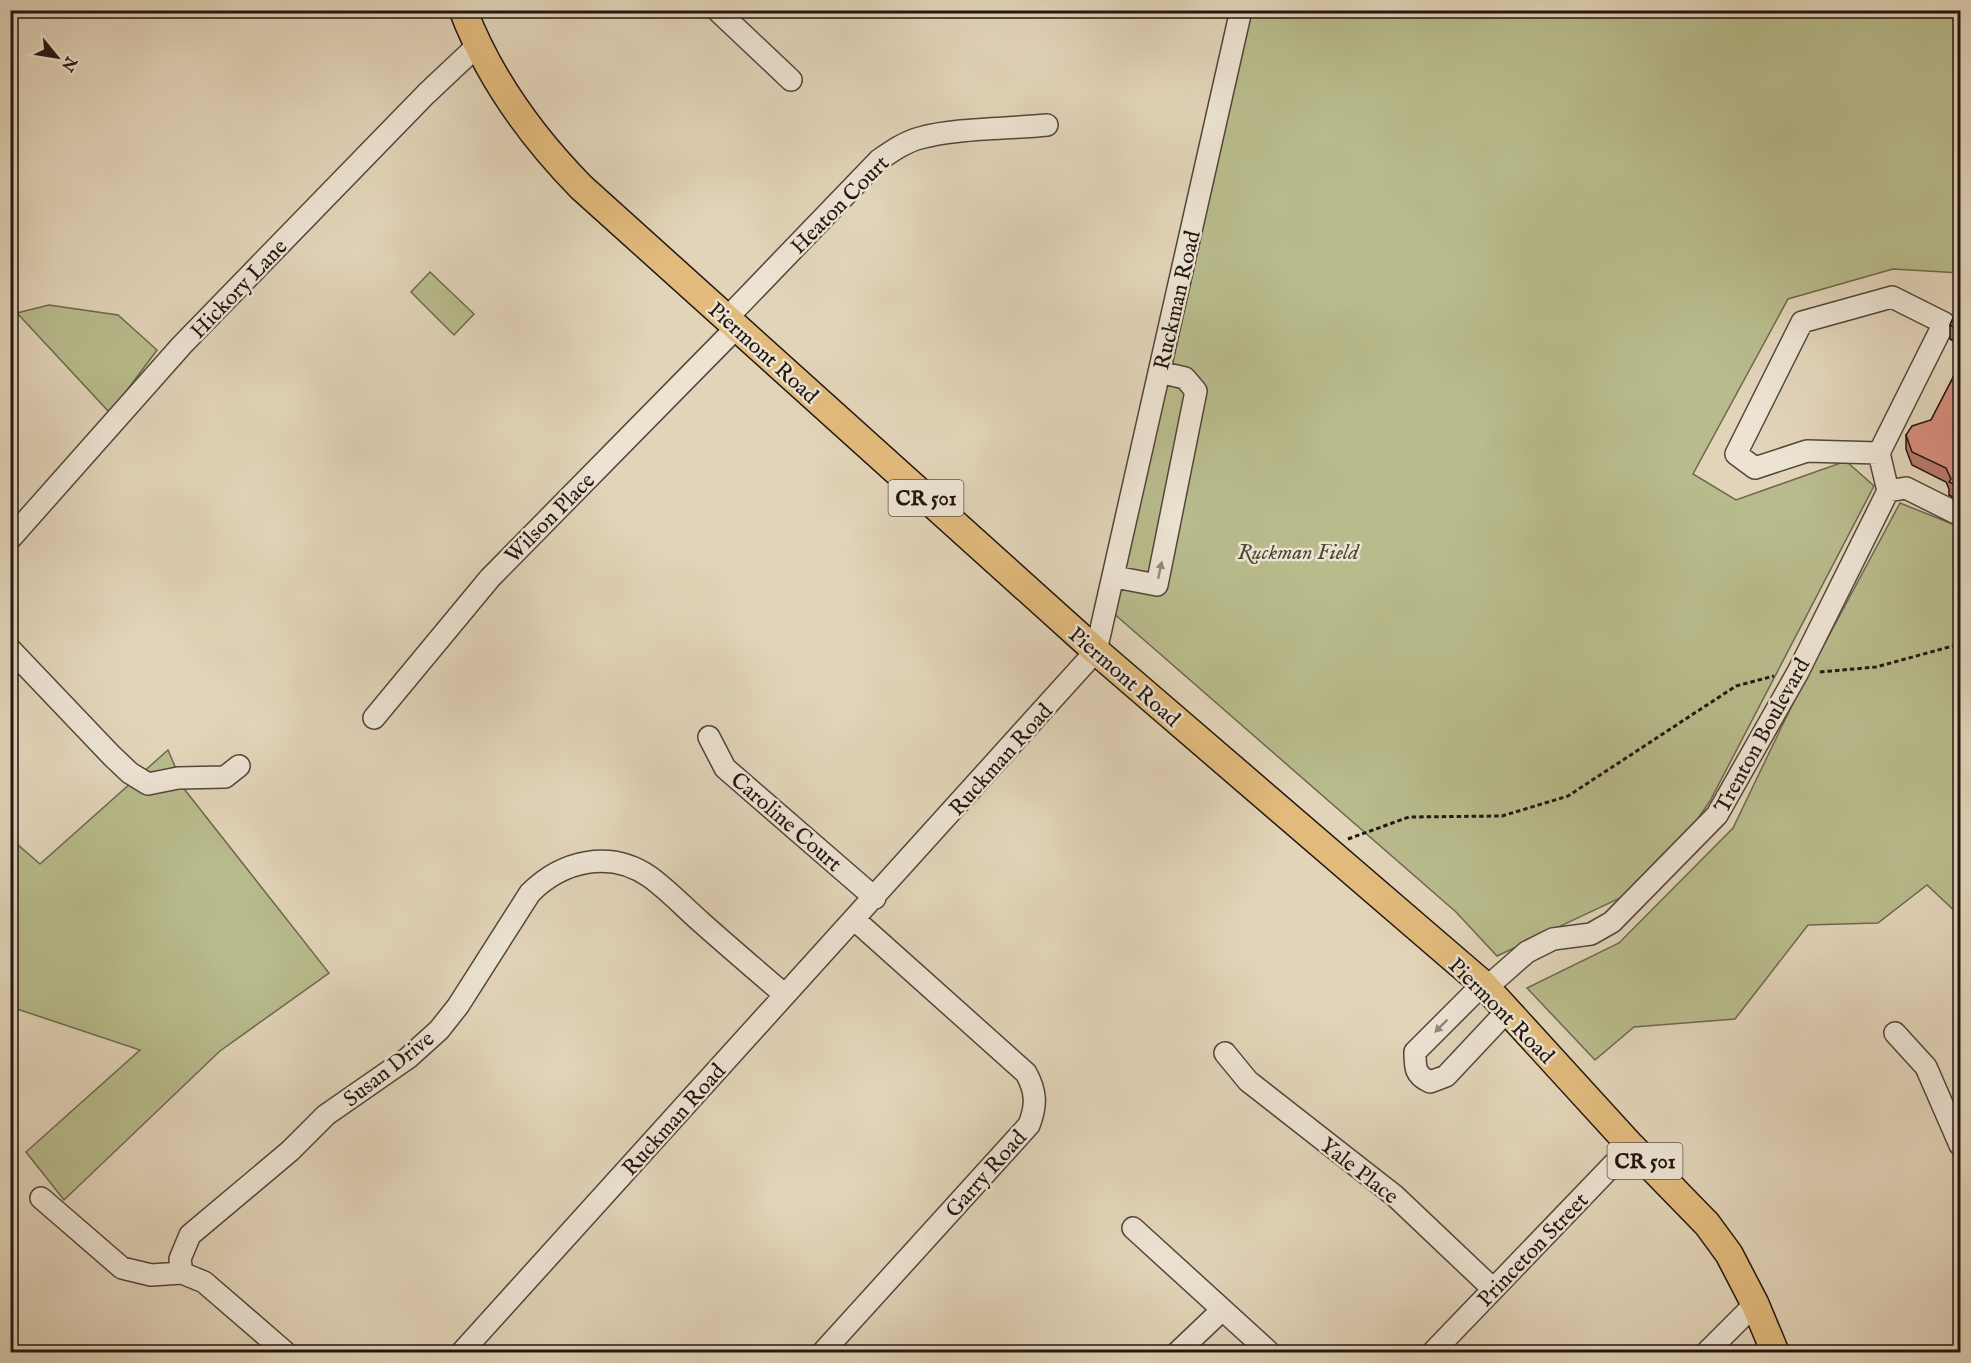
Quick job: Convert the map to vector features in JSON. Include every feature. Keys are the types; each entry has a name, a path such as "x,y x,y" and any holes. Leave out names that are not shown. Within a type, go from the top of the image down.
{"main road":[{"name":"Piermont Road","path":"463,10 477,46 502,91 559,164 1096,651 1484,986 1631,1146 1707,1224 1729,1254 1755,1304 1775,1353"}],"street":[{"path":"717,10 791,80"},
{"name":"Ruckman Road","path":"470,1350 1096,651 1115,577 1241,10"},
{"name":"Hickory Lane","path":"10,539 182,345 426,94 477,46"},
{"name":"Heaton Court","path":"732,323 879,160 898,147 920,138 944,134 1047,125"},
{"path":"1879,453 1807,451 1755,468 1736,454 1802,322 1892,297 1944,323 1879,453 1888,491 1906,488 1960,515"},
{"name":"Wilson Place","path":"374,718 490,578 732,323"},
{"path":"1115,577 1157,585 1196,391 1185,378 1160,372"},
{"name":"Trenton Boulevard","path":"1507,1011 1446,1076 1430,1082 1421,1077 1414,1068 1415,1052 1484,986 1527,952 1552,939 1591,934 1612,922 1718,815 1798,672 1888,491"},
{"path":"10,649 112,756 130,773 148,784 178,778 225,777 239,766"},
{"name":"Caroline Court","path":"709,737 725,768 875,898"},
{"name":"Susan Drive","path":"182,1273 180,1259 190,1235 290,1151 326,1115 408,1058 439,1030 458,1006 530,893 543,880 559,870 578,863 597,861 616,863 650,877 785,996"},
{"name":"Garry Road","path":"823,1353 1029,1125 1036,1099 1026,1073 855,920"},
{"path":"1895,1033 1926,1067 1960,1145"},
{"name":"Yale Place","path":"1225,1053 1248,1081 1395,1196 1493,1289"},
{"name":"Princeton Street","path":"1433,1353 1631,1146"},
{"path":"41,1198 122,1268 136,1274 182,1273 204,1282 285,1353"},
{"path":"1133,1228 1269,1353"},
{"path":"1707,1353 1755,1304"},
{"path":"1178,1353 1221,1311"}],"path":[{"path":"1324,848 1408,817 1502,816 1568,796 1736,686 1759,678 1798,672 1843,672 1876,667 1960,645"}],"green space":[{"name":"Ruckman Field","path":"1242,11 1960,11 1960,273 1893,269 1788,299 1693,474 1736,500 1846,461 1874,486 1710,801 1654,882 1497,956 1456,912 1112,612"},
{"path":"430,272 474,314 454,335 411,292"},
{"path":"49,305 118,315 157,350 110,413 17,313"},
{"path":"1900,503 1960,527 1960,916 1927,885 1878,923 1808,925 1735,1019 1634,1027 1595,1060 1527,988 1619,943 1733,828 1795,699"},
{"path":"168,750 185,790 329,973 220,1051 64,1200 26,1152 140,1050 11,1007 10,838 40,864"}],"building":[{"path":"1960,303 1960,331 1950,325"},
{"path":"1960,364 1960,487 1949,482 1951,479 1946,468 1912,452 1906,435 1912,426 1931,420"}]}
